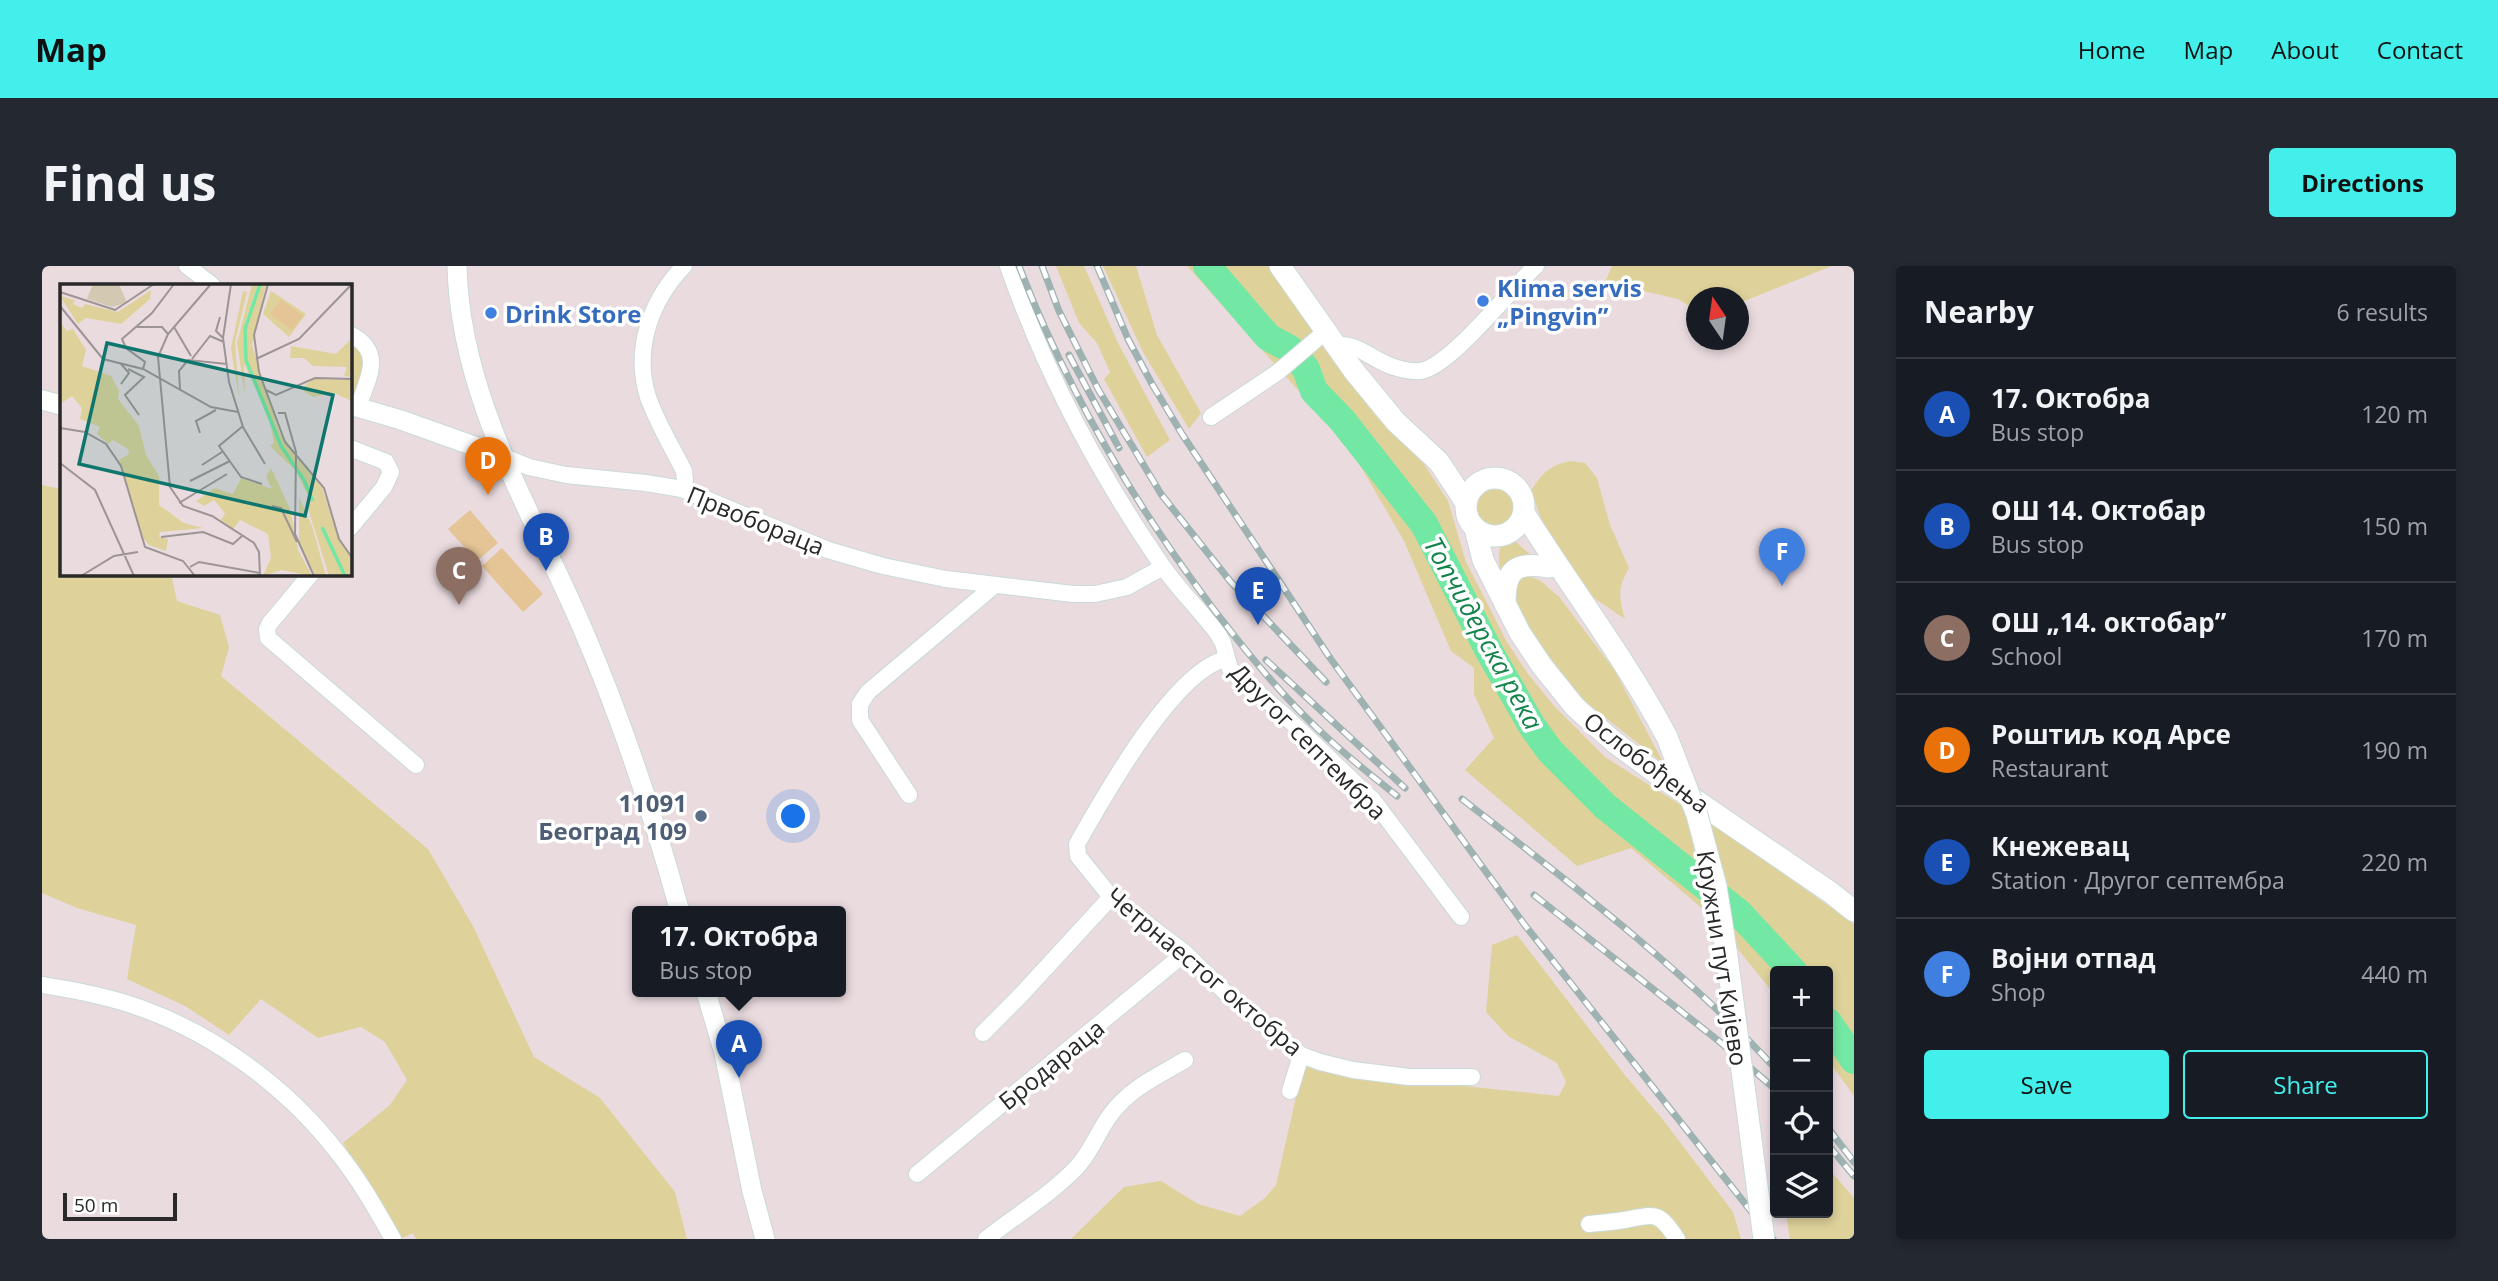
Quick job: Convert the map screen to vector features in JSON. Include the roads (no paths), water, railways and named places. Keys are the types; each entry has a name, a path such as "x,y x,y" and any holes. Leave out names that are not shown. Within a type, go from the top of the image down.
{"main road":[{"path":"1280,266 1323,341 1396,422 1439,461 1466,503"},
{"path":"1439,461 1484,481"},
{"path":"1494,581 1494,555 1505,534 1519,524 1524,513 1523,498 1515,486 1497,478 1484,481 1472,489 1466,503 1466,513 1475,528 1486,535 1505,534 1557,572"},
{"name":"Кружни пут Кијево","path":"1524,513 1557,572 1630,672 1667,737 1697,815 1708,854 1727,956 1764,1239"},
{"name":"Ослобођења","path":"1475,528 1483,560 1504,604 1542,666 1575,708 1614,742 1854,911"},
{"path":"1504,604 1507,580 1516,568 1527,564 1557,572"}],"street":[{"path":"187,266 211,284"},
{"path":"457,266 468,350 486,412 502,456 556,569 600,672 678,906"},
{"path":"681,489 685,480 684,471 657,419 648,395 643,358 648,323 665,290 684,266"},
{"name":"Другог септембра","path":"1008,266 1041,354 1076,426 1115,494 1163,567 1218,634 1232,671 1285,716 1373,800 1461,917"},
{"path":"1211,417 1323,341 1348,344 1390,366 1408,371 1422,371 1433,366 1462,343 1536,266"},
{"path":"352,335 365,345 371,355 372,365 354,406"},
{"path":"42,400 60,405"},
{"name":"Првобораца","path":"354,406 435,431 529,467 566,475 681,489 775,530 840,554 915,573 995,585 1095,594 1127,587 1163,567"},
{"path":"352,449 386,462 391,472 390,479 352,526"},
{"path":"310,576 270,624 266,635 272,643 416,765"},
{"path":"909,796 860,720 860,704 868,692 995,585"},
{"name":"Четрнаестог октобра","path":"1226,659 1204,668 1160,714 1128,757 1077,844 1078,856 1111,897 1185,953 1227,994 1301,1055 1353,1070 1409,1077 1472,1077"},
{"path":"983,1033 1020,997 1111,897"},
{"name":"Бродараца","path":"917,1174 1185,953"},
{"path":"42,985 93,994 148,1011 216,1045 264,1078 296,1107 338,1153 393,1239"},
{"path":"707,997 724,1053 752,1191 765,1239"},
{"path":"1290,1091 1301,1055"},
{"path":"986,1239 1076,1168 1123,1099 1185,1060"},
{"path":"1589,1224 1622,1221 1648,1214 1661,1219 1677,1239"}],"waterway":[{"name":"Топчидерска река","path":"1207,266 1268,337 1290,349 1306,369 1314,391 1342,420 1424,524 1489,651 1532,726 1550,751 1606,807 1739,913 1788,966"},
{"name":"Топчидерска река","path":"1833,1029 1854,1060"}],"railway":[{"path":"1019,266 1080,400 1129,485 1183,567 1263,671 1305,717 1397,796"},
{"path":"1042,266 1059,311 1098,389 1161,494 1230,581 1326,682"},
{"path":"1097,266 1128,339 1152,384 1330,658 1524,924 1773,1239"},
{"path":"1069,355 1119,448"},
{"path":"1266,660 1405,788"},
{"path":"1462,799 1584,894 1663,961 1702,995 1770,1063"},
{"path":"1534,895 1770,1085"},
{"path":"1833,1135 1854,1162"},
{"path":"1833,1151 1854,1176"}],"place":[{"name":"Klima servis „Pingvin”","path":"1483,301"},
{"name":"Drink Store","path":"491,313"},
{"name":"Роштиљ код Арсе","path":"488,495"},
{"name":"ОШ 14. Октобар","path":"546,571"},
{"name":"Војни отпад","path":"1782,586"},
{"name":"ОШ „14. октобар”","path":"459,605"},
{"name":"Кнежевац","path":"1258,625"},
{"name":"11091 Београд 109","path":"701,816"},
{"name":"17. Октобра","path":"739,1078"}]}
